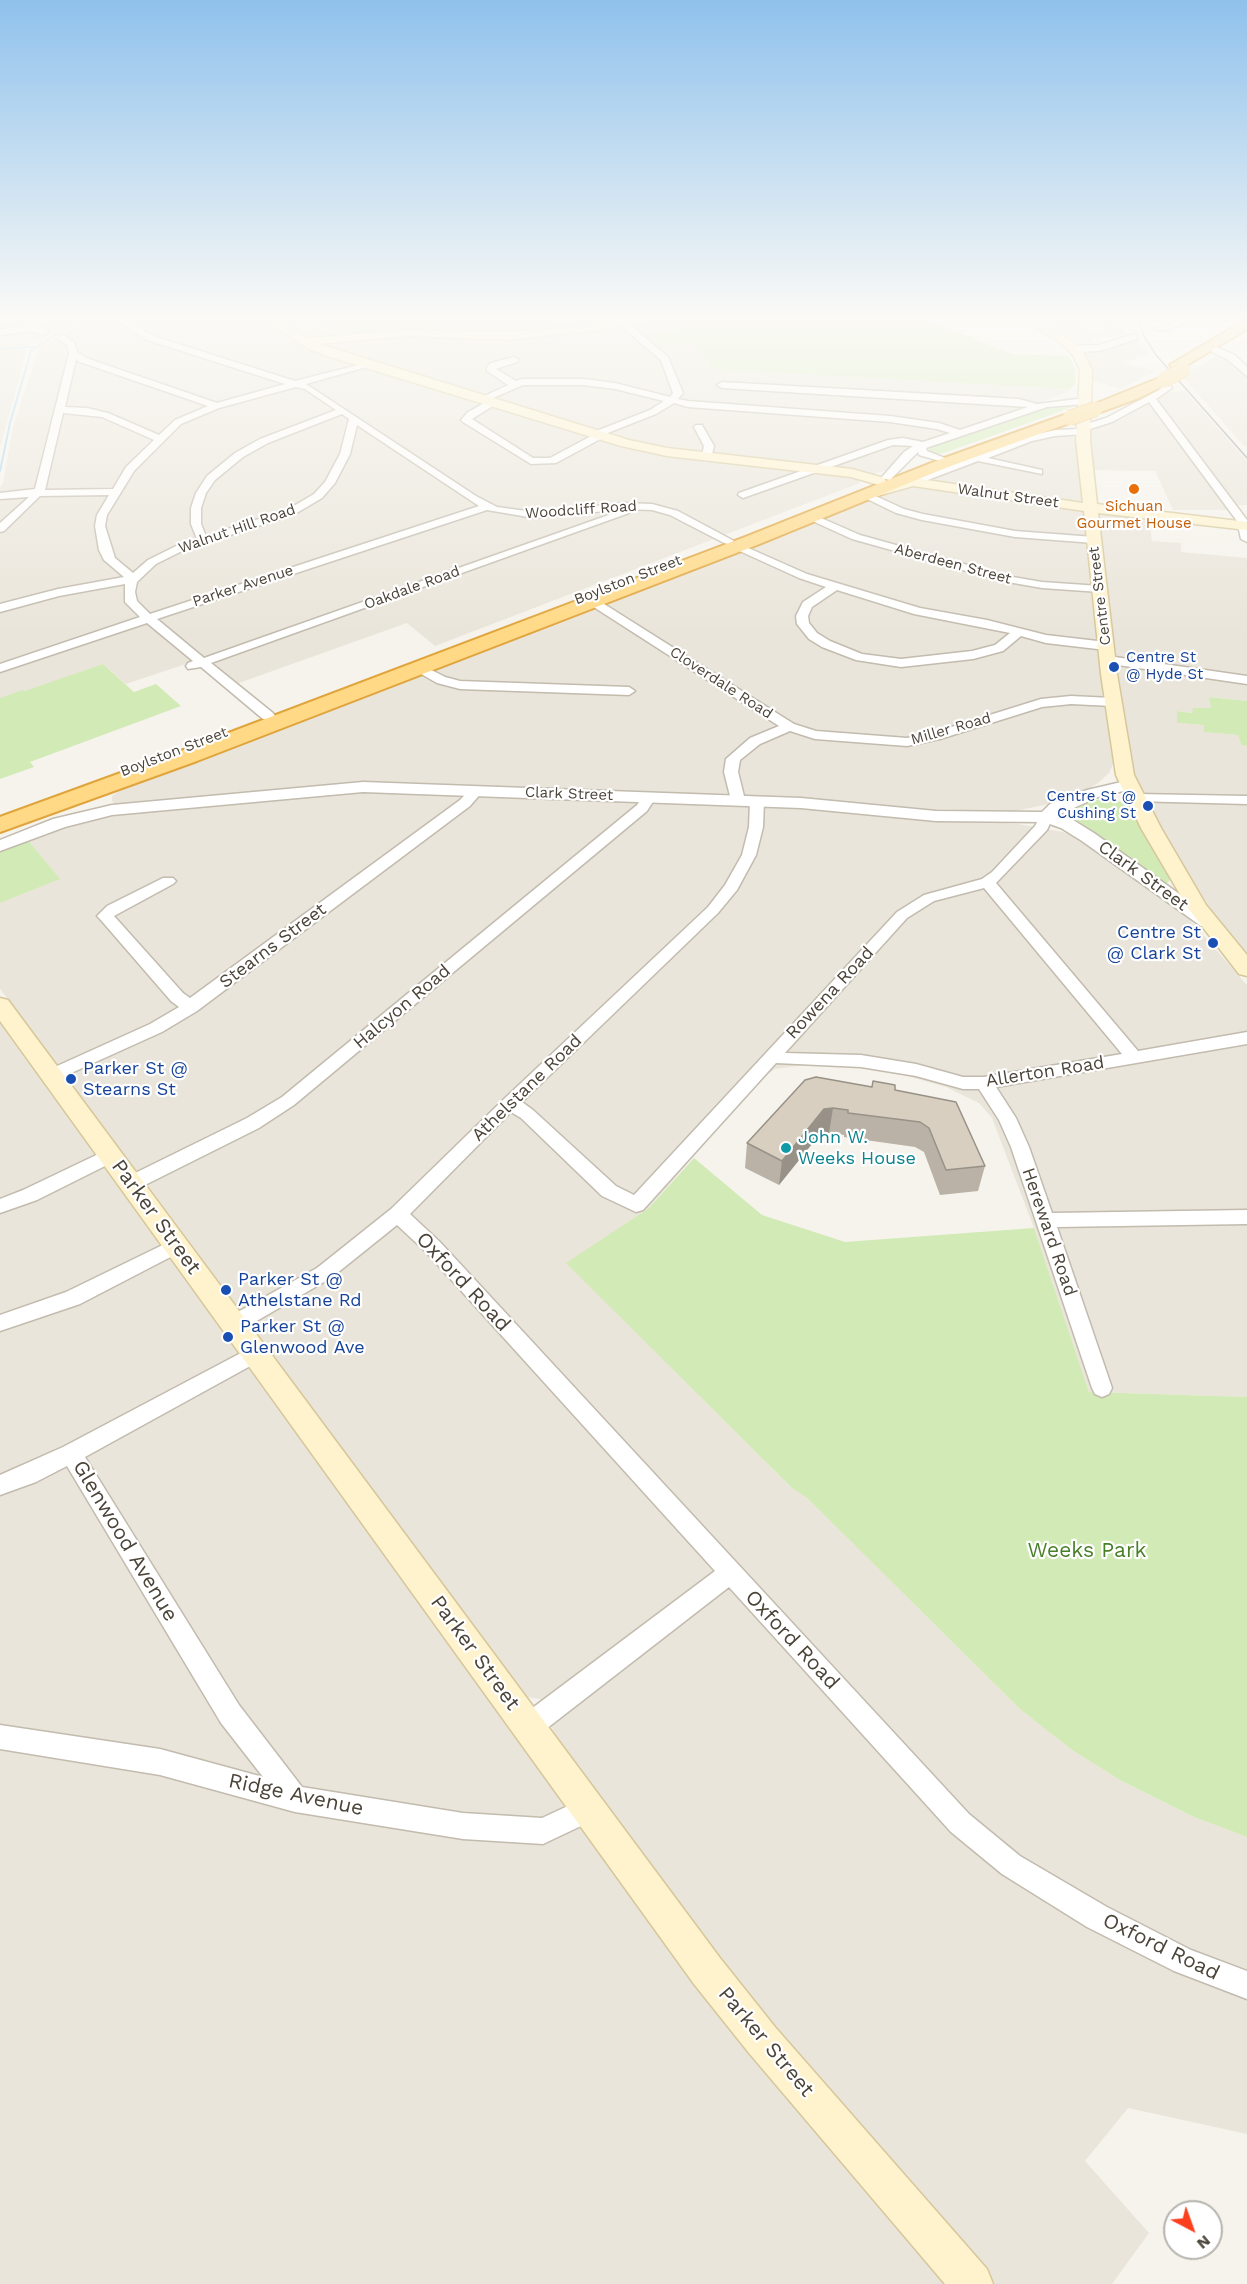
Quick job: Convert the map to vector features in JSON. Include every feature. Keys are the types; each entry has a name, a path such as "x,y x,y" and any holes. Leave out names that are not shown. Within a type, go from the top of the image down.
{"highway":[{"name":"Boylston Street","path":"0,816 135,772 420,668 593,601 940,458 1061,422"},
{"name":"Boylston Street","path":"0,825 268,717 733,543 812,517 942,464 1064,422"},
{"path":"0,804 135,772"},
{"path":"93,814 107,796 135,772"}],"main road":[{"path":"555,422 650,449 817,468 883,480"},
{"name":"Centre Street","path":"1083,422 1090,508 1112,702 1122,764 1151,828 1207,922 1247,969"},
{"path":"867,495 913,482"},
{"name":"Walnut Street","path":"913,482 1246,530"},
{"name":"Parker Street","path":"0,1005 742,2016 972,2284"}],"street":[{"path":"0,529 38,493 57,422"},
{"path":"120,422 160,439"},
{"path":"133,579 110,560 101,537 102,515 130,469 180,422"},
{"path":"203,541 196,524 196,508 201,493 211,478 239,455 264,441 314,422"},
{"name":"Walnut Hill Road","path":"133,579 152,562 166,554 291,512 318,496 330,483 345,454 353,422"},
{"name":"Woodcliff Road","path":"358,422 487,507 519,514 632,506 670,511 775,565 927,614 1065,642 1107,653 1247,680"},
{"path":"469,422 544,469 553,470 559,467 558,458 599,435 632,422"},
{"path":"923,422 945,424 960,433"},
{"path":"883,480 910,452 994,422"},
{"path":"913,482 1046,435 1071,422"},
{"path":"1167,422 1246,530"},
{"path":"699,427 709,446 707,456"},
{"path":"743,495 892,442 905,441 922,446"},
{"path":"922,446 923,453 940,458"},
{"path":"976,458 1038,472"},
{"path":"0,496 114,492"},
{"path":"867,495 922,517 1015,534 1094,540"},
{"name":"Oakdale Road","path":"196,665 625,513 632,506"},
{"name":"Parker Avenue","path":"0,668 487,507"},
{"path":"567,512 586,527"},
{"name":"Aberdeen Street","path":"812,517 862,540 1006,579 1042,585 1100,589"},
{"path":"0,608 133,579"},
{"path":"133,579 129,592 131,602 196,665 268,717"},
{"path":"835,586 807,605 802,616 803,624 819,641 860,657 885,662 910,662 982,654 1004,645 1018,632"},
{"name":"Cloverdale Road","path":"593,601 789,727"},
{"path":"420,668 447,682 467,686 629,691"},
{"name":"Miller Road","path":"789,727 805,734 828,737 908,742 935,736 1041,703 1071,700 1112,702"},
{"name":"Cloverdale Road","path":"738,800 731,772 733,759 755,741 789,727"},
{"name":"Clark Street","path":"93,814 156,804 342,788 738,800 824,804 936,816 1046,817 1067,824 1098,843 1207,922"},
{"name":"Stearns Street","path":"52,1075 156,1028 190,1007 465,803 476,791"},
{"path":"1046,817 1056,808 1093,793 1133,792 1247,800"},
{"name":"Halcyon Road","path":"132,1183 253,1123 288,1101 642,808 649,797"},
{"name":"Athelstane Road","path":"234,1324 324,1273 398,1214 727,895 752,847 756,827 757,801"},
{"path":"0,846 49,827 93,814"},
{"name":"Rowena Road","path":"510,1103 527,1114 609,1191 636,1205 908,910 937,895 987,882 1002,871 1021,851 1042,827 1046,817"},
{"path":"168,881 112,909 105,916 177,997 190,1007"},
{"path":"987,882 1134,1058"},
{"name":"Allerton Road","path":"772,1056 782,1059 861,1061 916,1070 963,1083 984,1083 1247,1038"},
{"name":"Hereward Road","path":"984,1083 1011,1126 1102,1388"},
{"path":"0,1206 30,1195 111,1155"},
{"name":"Oxford Road","path":"398,1214 433,1247 940,1802 985,1845 1040,1883 1123,1931 1213,1974 1247,1985"},
{"path":"1045,1221 1247,1217"},
{"path":"0,1323 73,1299 177,1245"},
{"name":"Glenwood Avenue","path":"256,1353 71,1454 230,1714 295,1799"},
{"path":"0,1485 28,1475 71,1454"},
{"path":"528,1727 730,1573"},
{"name":"Ridge Avenue","path":"0,1737 160,1762 295,1799 463,1826 543,1831 589,1809"}],"shaded area":[{"path":"0,422 7,422 0,448"},
{"path":"15,422 558,422 649,451 857,477 860,483 435,646 407,623 236,684 207,657 126,684 103,664 25,692 0,698 0,487 3,483"},
{"path":"568,422 986,422 907,449 886,471 873,474 675,450 631,441"},
{"path":"1108,422 1212,422 1247,461 1247,505 1224,506 1227,510 1173,510 1155,471 1091,470 1089,436 1091,430"},
{"path":"1222,422 1247,422 1247,446 1244,446"},
{"path":"1062,435 1073,437 1078,442 1084,513 1114,762 1109,773 1074,799 1005,813 969,813 358,785 117,805 112,801 112,796 130,784 750,545 994,454 1043,438"},
{"path":"1102,512 1149,517 1152,541 1181,543 1181,552 1247,558 1247,677 1121,659 1113,654 1097,516"},
{"path":"1116,666 1247,682 1247,701 1210,697 1211,708 1193,713 1177,711 1177,723 1205,725 1205,732 1238,735 1241,745 1247,746 1247,954 1221,925 1159,828 1129,765"},
{"path":"386,791 790,807 1018,824 1063,832 1091,843 1147,883 1189,919 1247,985 1247,1397 1089,1392 1034,1228 992,1118 979,1103 946,1087 882,1069 812,1064 775,1069 759,1081 649,1208 567,1263 792,1488 807,1498 1021,1710 1072,1750 1120,1780 1194,1817 1247,1837 1247,2134 1128,2108 1085,2161 1149,2233 1112,2284 994,2284 745,1995 555,1735 540,1699 526,1697 0,989 0,903 59,879 27,839 107,815 343,792"},
{"path":"0,1017 733,2035 945,2284 0,2284"}],"green space":[{"path":"1006,422 1032,422 944,453 935,454 928,451 930,447"},
{"path":"103,664 134,692 156,684 181,706 30,762 34,767 0,779 0,698"},
{"path":"1209,697 1247,701 1247,746 1241,745 1238,735 1204,732 1204,725 1177,723 1177,711 1192,713 1193,708 1211,708"},
{"path":"1109,797 1128,805 1170,880 1166,884 1069,815 1088,802"},
{"path":"27,839 60,879 0,903 0,850"},
{"name":"Weeks Park","path":"694,1158 762,1215 845,1242 1034,1228 1089,1392 1247,1397 1247,1837 1194,1817 1120,1780 1072,1750 1021,1710 807,1498 792,1488 566,1263 649,1208"}],"building":[{"path":"816,1077 872,1087 873,1081 895,1085 895,1090 956,1102 985,1166 946,1170 929,1128 920,1122 848,1113 848,1110 833,1108 824,1109 782,1161 747,1143 805,1080"}],"waterway":[{"path":"0,471 10,422"}],"tram line":[{"path":"1215,422 1247,458"}],"place":[{"name":"Sichuan Gourmet House","path":"1134,489"},
{"name":"Centre St @ Hyde St","path":"1114,667"},
{"name":"Centre St @ Cushing St","path":"1148,806"},
{"name":"Centre St @ Clark St","path":"1213,943"},
{"name":"Parker St @ Stearns St","path":"71,1079"},
{"name":"John W. Weeks House","path":"786,1148"},
{"name":"Parker St @ Athelstane Rd","path":"226,1290"},
{"name":"Parker St @ Glenwood Ave","path":"228,1337"}]}
